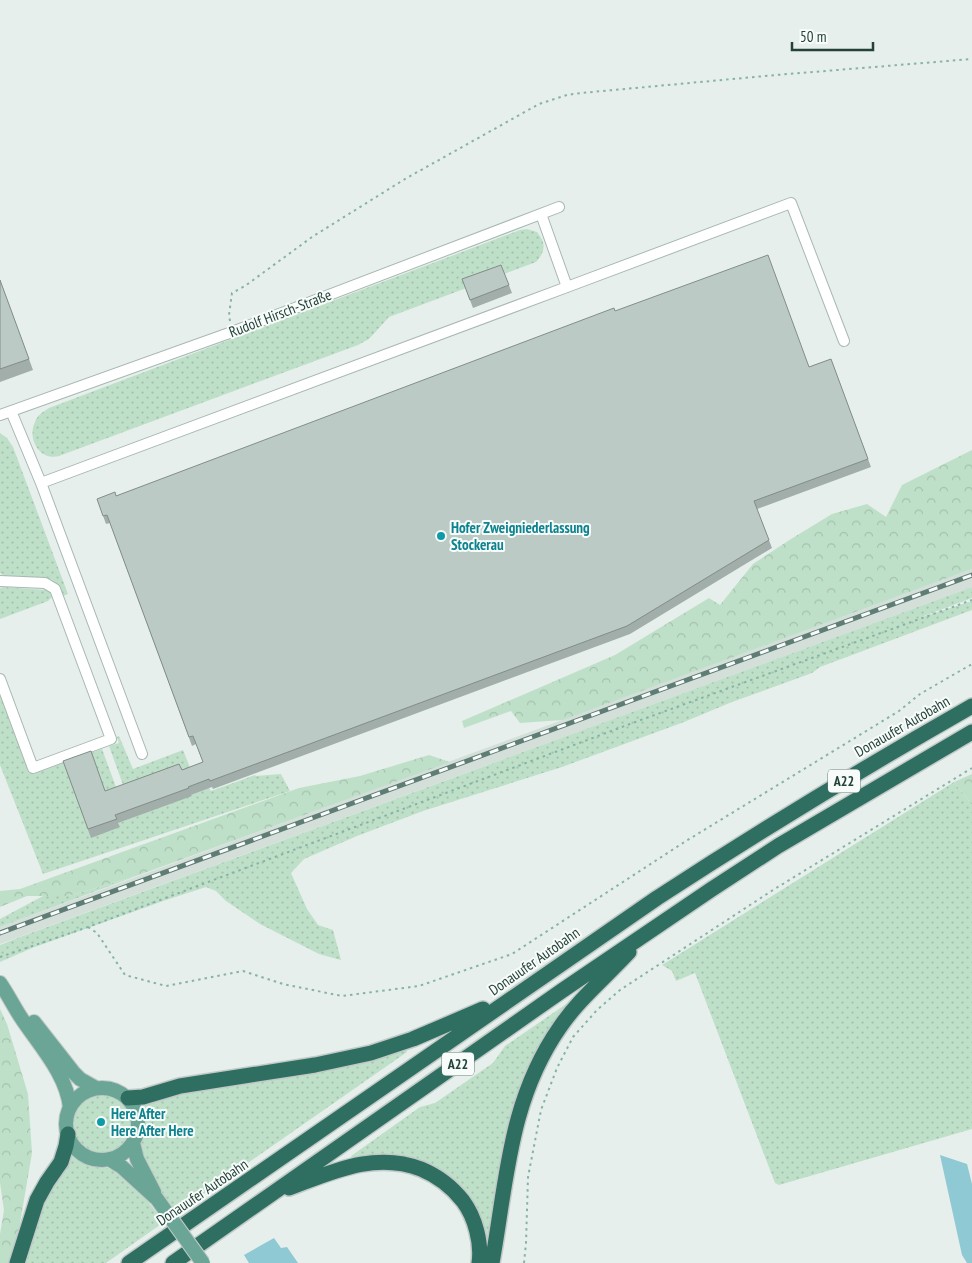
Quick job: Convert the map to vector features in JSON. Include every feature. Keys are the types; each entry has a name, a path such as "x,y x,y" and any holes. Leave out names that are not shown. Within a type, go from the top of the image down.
{"highway":[{"name":"Donauufer Autobahn","path":"129,1263 286,1156 514,995 717,859 886,755 972,706"},
{"name":"A22","path":"173,1263 645,934 778,846 972,732"},
{"path":"492,1263 512,1139 524,1095 533,1073 560,1027 576,1006 609,974 645,934"},
{"path":"128,1098 143,1097 180,1086 315,1065 371,1053 413,1039 514,995"},
{"path":"17,1263 37,1200 61,1162 68,1134"},
{"path":"271,1194 354,1164 387,1161 414,1166 429,1172 443,1181 456,1192 466,1206 479,1242 479,1263"}],"main road":[{"path":"2,986 21,1005 74,1073 88,1085 96,1088 113,1089 128,1098 134,1106 137,1115 137,1135 126,1151 109,1159 98,1160 79,1152 72,1144 66,1125 70,1108 76,1098 96,1088"},
{"path":"2,986 60,1076 69,1099 70,1108"},
{"path":"132,1143 137,1159 157,1199"},
{"path":"109,1159 122,1167 157,1199 203,1263"}],"street":[{"path":"41,483 791,203 844,341"},
{"name":"Rudolf Hirsch-Straße","path":"0,415 232,332 559,207"},
{"path":"541,214 567,287"},
{"path":"12,411 41,483 142,754"},
{"path":"0,581 45,583 55,588 111,739 33,768 0,678"}],"path":[{"path":"232,332 229,315 232,293 245,286 312,237 405,179 539,104 552,99 581,93 972,59"},
{"path":"0,957 638,721 972,600"},
{"path":"88,926 97,933 125,975 166,986 243,970 283,984 342,996 419,986 512,954 686,842 899,711 920,694 972,664"},
{"path":"524,1263 528,1177 541,1110 557,1068 573,1037 597,1010 620,990 773,890 972,768"}],"shaded area":[{"path":"972,569 972,587 0,944 0,927"}],"green space":[{"path":"527,229 537,232 543,243 542,254 536,262 389,317 369,339 358,345 59,456 52,457 46,455 36,447 33,428 40,414 49,408 520,230"},
{"path":"0,433 7,438 13,447 68,594 63,596 58,584 51,579 5,576 0,573"},
{"path":"972,450 972,569 563,720 520,723 511,711 464,728 462,721 615,655 709,598 720,605 753,564 832,514 867,504 886,517 902,485"},
{"path":"972,587 972,598 916,619 972,601 972,610 820,667 812,673 732,702 684,722 562,767 423,811 357,836 304,859 291,873 307,909 318,925 333,930 341,960 319,954 260,924 226,901 216,891 206,887 32,948 0,962 0,945 20,937"},
{"path":"0,588 47,590 50,591 52,597 48,601 0,619"},
{"path":"0,694 31,774 102,749 119,795 108,799 67,769 119,827 118,823 209,788 211,791 255,775 281,774 290,791 43,874 0,765"},
{"path":"119,736 133,769 183,750 193,775 126,793 109,746 119,743 117,737"},
{"path":"429,755 450,762 139,875 69,896 27,896 0,907 0,891 20,889 299,788 360,776"},
{"path":"972,774 972,805 954,782"},
{"path":"954,782 972,805 972,1129 779,1185 775,1183 695,973 676,981 672,971 662,965"},
{"path":"139,875 0,927 0,919 43,896 69,896"},
{"path":"575,998 545,1038 487,1251 440,1173 353,1159 351,1156 420,1107 435,1103 493,1063 505,1046"},
{"path":"0,1009 7,1024 28,1094 32,1153 19,1229 9,1263 0,1263 0,1234 4,1210 0,1183"},
{"path":"405,1048 407,1052 176,1213 157,1186 142,1159 140,1143 144,1125 139,1104 177,1092"},
{"path":"102,1095 113,1097 126,1108 131,1124 129,1135 118,1148 102,1153 91,1151 78,1140 73,1124 75,1113 86,1100"},
{"path":"70,1153 83,1161 114,1170 123,1176 142,1194 164,1222 106,1263 22,1263 39,1207"}],"water":[{"path":"940,1155 967,1164 972,1184 972,1263 967,1263 962,1255"},
{"path":"274,1238 281,1248 287,1247 298,1263 249,1263 244,1255"}],"building":[{"name":"Hofer Zweigniederlassung Stockerau","path":"768,255 809,367 831,359 868,459 754,501 769,540 627,626 210,781 209,779 115,815 117,819 88,829 63,761 91,751 105,791 179,764 182,770 203,762 193,736 189,737 107,515 103,516 97,499 115,492 116,496 614,308 615,311"},
{"path":"501,265 509,285 470,300 462,279"},
{"path":"0,280 29,359 0,369"}],"railway":[{"path":"0,933 972,575"}],"place":[{"name":"Hofer Zweigniederlassung Stockerau","path":"441,536"},
{"name":"Here After Here After Here","path":"101,1122"}]}
